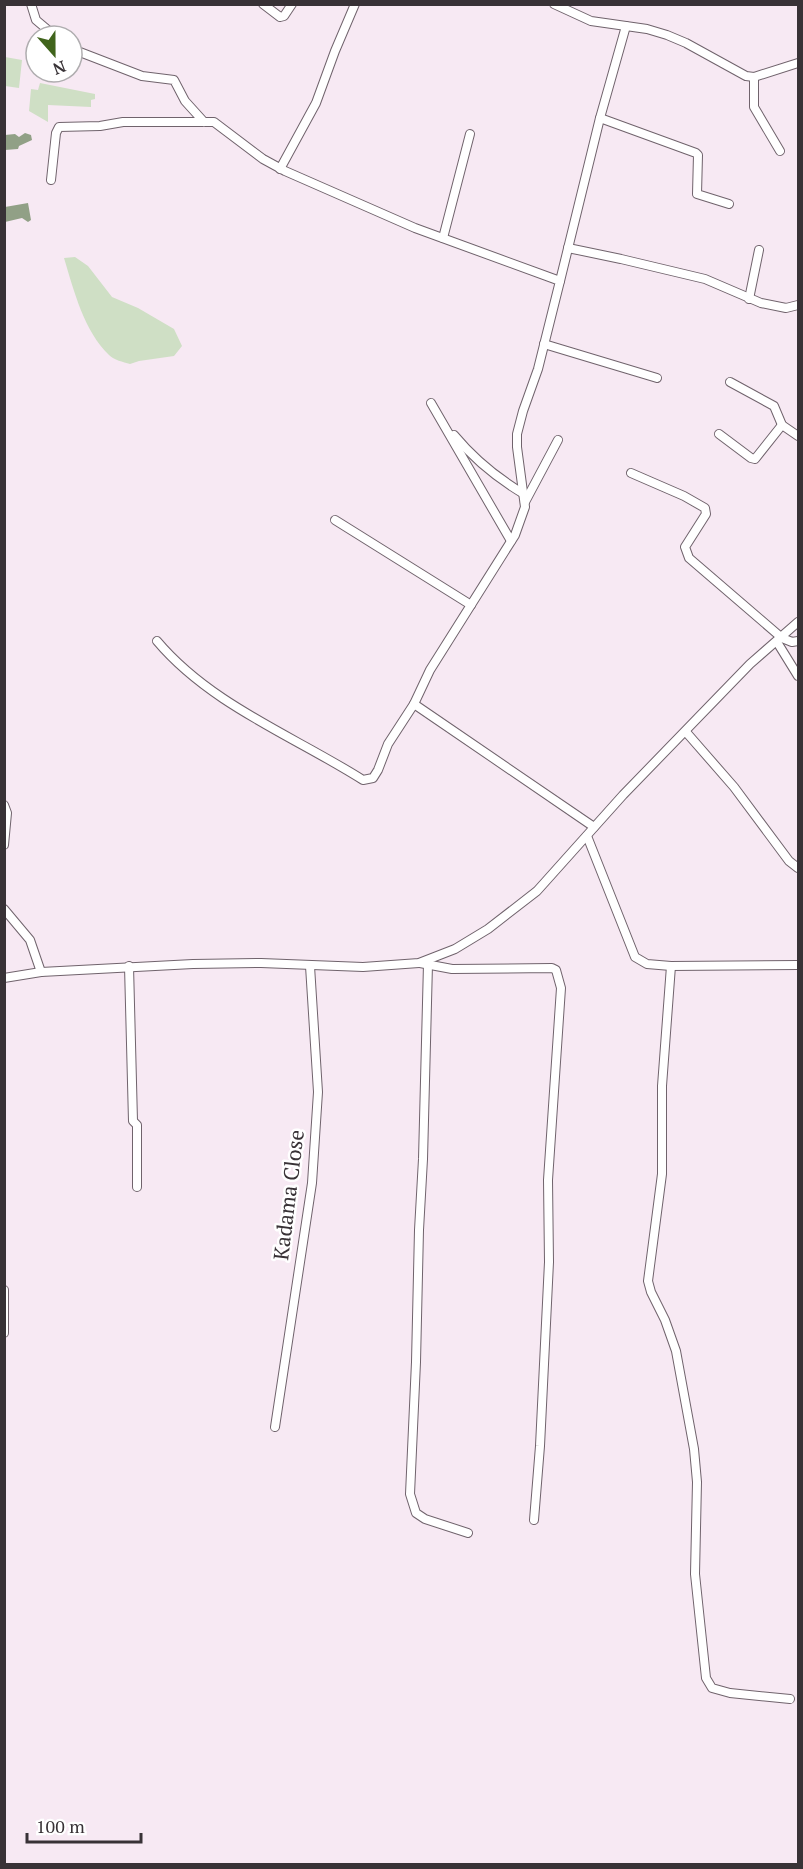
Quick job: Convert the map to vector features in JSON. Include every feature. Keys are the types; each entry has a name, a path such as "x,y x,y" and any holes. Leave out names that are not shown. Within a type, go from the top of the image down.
{"street":[{"path":"31,4 36,20 41,24"},
{"path":"262,4 280,17 284,16 292,4"},
{"path":"280,169 316,103 355,4"},
{"path":"554,4 591,21 667,35 746,76 754,77 798,63"},
{"path":"157,641 187,672 230,702 363,780 373,778 388,744 414,704 430,670 511,541 521,521 524,498 517,434 544,344 600,118 626,26"},
{"path":"84,54 141,76 174,80 185,101 204,122"},
{"path":"754,77 754,107 780,151"},
{"path":"600,118 696,153 698,155 697,194 729,204"},
{"path":"51,180 56,133 59,127 100,126 123,122 219,124 263,159 280,169 443,238 560,281"},
{"path":"443,238 470,134"},
{"path":"568,248 621,258 705,279 749,299 786,308 798,305"},
{"path":"749,299 759,250"},
{"path":"544,344 657,378"},
{"path":"730,382 774,406 782,425 798,436"},
{"path":"511,541 431,403 454,436 470,453 524,498"},
{"path":"719,434 755,459 782,425"},
{"path":"524,498 558,440"},
{"path":"631,473 684,496 705,508 706,514 685,547 686,553 697,566 719,583 779,640 798,676"},
{"path":"335,520 471,606"},
{"path":"424,964 488,929 537,891 594,827 750,664 798,622"},
{"path":"779,640 798,641"},
{"path":"414,704 594,827"},
{"path":"686,732 734,787 789,861 798,868"},
{"path":"4,805 7,813 4,845"},
{"path":"587,836 635,957 647,964 670,966 798,965"},
{"path":"4,909 30,940 41,972"},
{"path":"4,978 41,972 129,966 238,963 363,967 424,964 452,969 552,968 556,970 561,988 548,1180 549,1262 534,1520"},
{"path":"424,964 423,1159 410,1494 416,1513 425,1520 468,1533"},
{"path":"129,966 133,1121 137,1125 137,1187"},
{"name":"Kadama Close","path":"275,1427 313,1173 318,1092 310,966"},
{"path":"670,966 662,1086 662,1174 648,1281 676,1351 694,1449 697,1482 695,1574 706,1678 712,1688 730,1693 790,1699"},
{"path":"4,1290 4,1333"}],"shaded area":[{"path":"5,57 22,60 19,88 5,86"},
{"path":"40,84 45,84 95,94 95,99 91,100 91,107 48,105 48,122 29,111 31,89 38,90"},
{"path":"25,133 31,135 32,140 19,146 18,149 5,150 5,135 15,134 19,137"},
{"path":"28,203 31,220 28,222 22,218 5,222 5,207"},
{"path":"75,257 88,266 112,297 138,308 174,329 182,346 174,356 130,364 116,360 109,355 86,322 76,297 64,258"}]}
